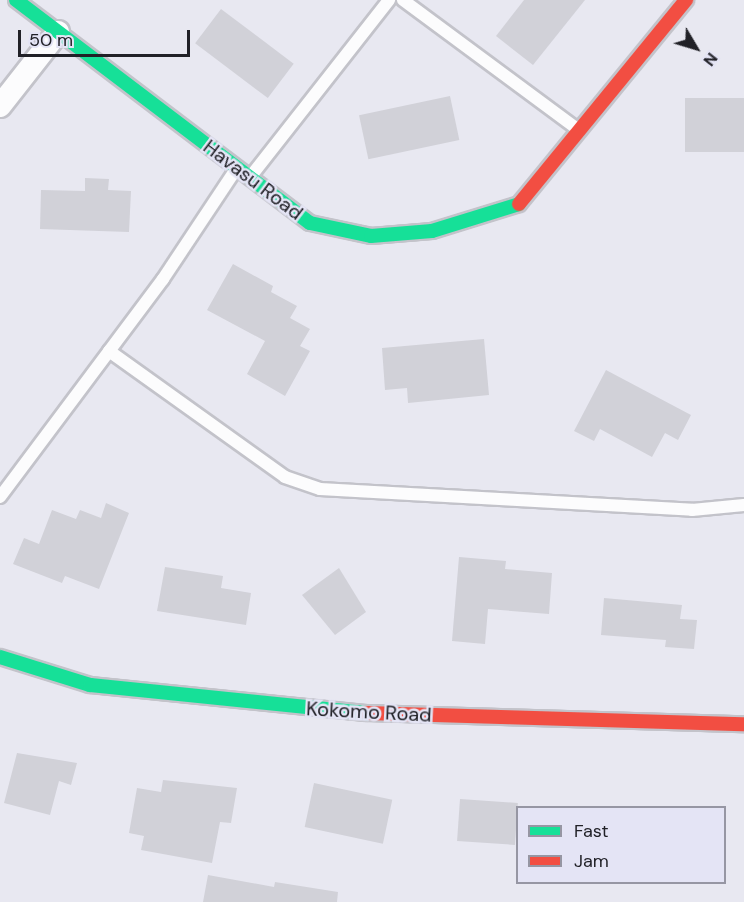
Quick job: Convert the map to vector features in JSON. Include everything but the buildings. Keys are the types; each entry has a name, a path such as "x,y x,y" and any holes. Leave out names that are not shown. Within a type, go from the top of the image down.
{"street":[{"name":"Havasu Road","path":"16,0 310,223 371,236 432,231 517,207 686,0"},
{"path":"0,106 58,32"},
{"name":"Kokomo Road","path":"0,657 90,685 325,712 744,724"}],"lane":[{"path":"249,177 389,0"},
{"path":"403,0 580,130"},
{"path":"0,497 110,351 237,168"},
{"path":"110,351 285,477 320,489 692,510 744,505"}],"traffic: fast":[{"path":"16,0 310,223 371,236 432,231 519,204"},
{"path":"0,657 90,685 366,713"}],"traffic: jam":[{"path":"519,204 686,0"},
{"path":"366,713 744,724"}]}
